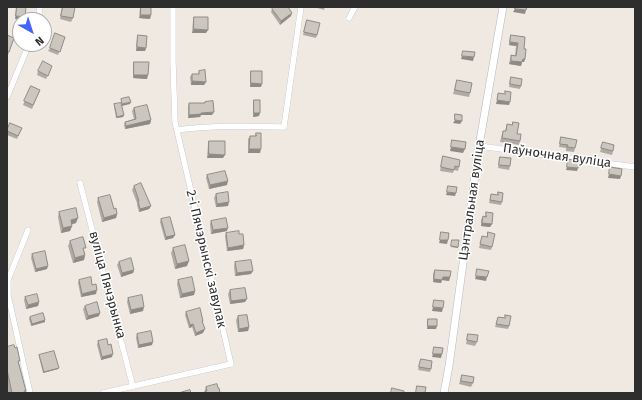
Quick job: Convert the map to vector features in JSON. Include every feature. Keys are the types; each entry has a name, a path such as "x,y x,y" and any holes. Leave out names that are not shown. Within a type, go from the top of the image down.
{"street":[{"name":"2-і Пячэрынскі завулак","path":"133,386 231,364 176,130 174,107 173,7"},
{"path":"176,130 231,125 284,127 301,7"},
{"path":"349,18 355,7"},
{"name":"Цэнтральная вуліца","path":"444,393 451,359 479,146 503,7"},
{"path":"7,97 26,52"},
{"name":"Паўночная вуліца","path":"479,146 635,166"},
{"name":"вуліца Пячэрынка","path":"80,183 133,386"},
{"path":"28,230 8,280 8,295 30,393"},
{"path":"103,393 133,386"}],"building":[{"path":"17,7 26,7 26,12 16,12"},
{"path":"63,7 75,7 73,18 61,16"},
{"path":"141,7 151,7 151,15 141,15"},
{"path":"274,7 288,7 292,13 281,21 272,9"},
{"path":"515,7 527,7 526,10 515,9"},
{"path":"194,17 208,17 208,30 194,29"},
{"path":"307,20 320,23 317,35 304,32"},
{"path":"55,33 65,37 60,52 52,49 52,42"},
{"path":"7,35 12,37 12,44 9,52 7,51"},
{"path":"138,35 147,36 146,48 137,47"},
{"path":"511,35 525,37 525,59 523,59 522,62 511,61 511,55 516,56 518,43 510,42"},
{"path":"463,51 475,52 474,57 462,56"},
{"path":"43,61 52,66 48,76 38,71"},
{"path":"134,62 149,62 148,75 134,75"},
{"path":"205,70 206,82 192,81 192,74 199,74 199,71"},
{"path":"251,71 262,71 262,84 251,83"},
{"path":"511,77 522,79 521,86 510,84"},
{"path":"457,80 472,83 470,93 455,90"},
{"path":"31,86 40,90 33,105 24,101"},
{"path":"505,91 511,92 510,102 497,100 498,93 505,94"},
{"path":"129,97 131,102 122,104 121,99"},
{"path":"254,100 260,100 260,113 254,113"},
{"path":"213,101 214,112 189,115 189,103 205,103"},
{"path":"121,103 124,115 117,117 114,104"},
{"path":"147,105 151,120 126,126 125,122 136,119 134,108"},
{"path":"455,114 462,115 462,121 455,120"},
{"path":"513,122 519,123 517,134 521,134 520,141 502,138 503,131 506,131 507,124 512,125"},
{"path":"10,123 22,128 18,136 7,131"},
{"path":"256,133 261,133 261,149 249,149 250,136 256,136"},
{"path":"561,137 577,140 575,148 560,144"},
{"path":"452,140 466,142 465,149 451,147"},
{"path":"209,141 225,141 225,155 209,154"},
{"path":"603,142 614,145 613,151 601,148"},
{"path":"443,156 460,160 459,167 455,166 454,170 441,167"},
{"path":"500,157 511,158 510,166 499,165"},
{"path":"568,159 579,161 578,168 567,167"},
{"path":"610,167 622,169 621,176 609,174"},
{"path":"225,171 228,181 210,185 207,175"},
{"path":"141,183 151,206 140,209 134,186"},
{"path":"448,186 457,187 456,193 447,192"},
{"path":"228,192 229,202 217,204 216,194"},
{"path":"498,192 503,193 502,202 490,200 491,194 498,195"},
{"path":"110,195 117,214 104,218 98,198"},
{"path":"76,208 78,218 71,220 72,226 63,228 59,212"},
{"path":"486,212 493,213 492,224 482,223 483,216 486,217"},
{"path":"170,217 175,235 166,237 161,219"},
{"path":"226,218 228,228 213,230 211,221"},
{"path":"239,231 239,234 243,234 244,245 228,248 226,233"},
{"path":"441,232 449,233 448,240 440,240"},
{"path":"488,232 495,234 492,247 480,244 482,236 487,237"},
{"path":"83,237 86,248 83,248 85,255 75,258 70,241"},
{"path":"452,240 459,240 458,247 451,246"},
{"path":"185,245 189,261 177,264 173,248"},
{"path":"45,251 48,266 36,269 32,254"},
{"path":"131,258 134,270 122,273 119,262"},
{"path":"251,260 253,271 237,273 235,262"},
{"path":"477,269 489,271 487,277 476,276"},
{"path":"435,270 451,271 450,277 443,277 442,280 434,279"},
{"path":"91,277 92,285 96,284 97,290 82,294 79,280"},
{"path":"192,277 195,291 182,294 178,280"},
{"path":"245,288 247,299 231,301 230,290"},
{"path":"37,294 39,302 28,305 25,297"},
{"path":"142,295 144,307 131,310 128,298"},
{"path":"434,300 444,301 443,308 433,307"},
{"path":"97,302 100,313 88,316 85,306"},
{"path":"200,308 205,329 196,333 193,324 190,325 186,312"},
{"path":"43,313 45,320 32,324 30,317"},
{"path":"247,315 249,327 239,329 238,316"},
{"path":"505,315 511,316 509,326 496,324 498,317 505,318"},
{"path":"428,319 437,319 437,326 428,326"},
{"path":"151,331 153,342 139,345 137,334"},
{"path":"468,334 478,335 477,342 467,340"},
{"path":"107,339 108,345 111,344 113,354 102,357 98,341"},
{"path":"14,345 15,348 17,347 20,361 18,361 26,391 24,391 25,393 12,393 7,370 7,347"},
{"path":"434,347 443,348 442,354 433,354"},
{"path":"54,351 59,368 44,372 39,355"},
{"path":"421,359 432,361 431,369 419,367"},
{"path":"462,375 474,377 473,383 461,381"},
{"path":"217,384 220,393 206,393 206,387"},
{"path":"417,386 426,387 425,393 416,393"},
{"path":"392,388 404,391 404,393 391,393"},
{"path":"190,390 191,393 179,393"}]}
